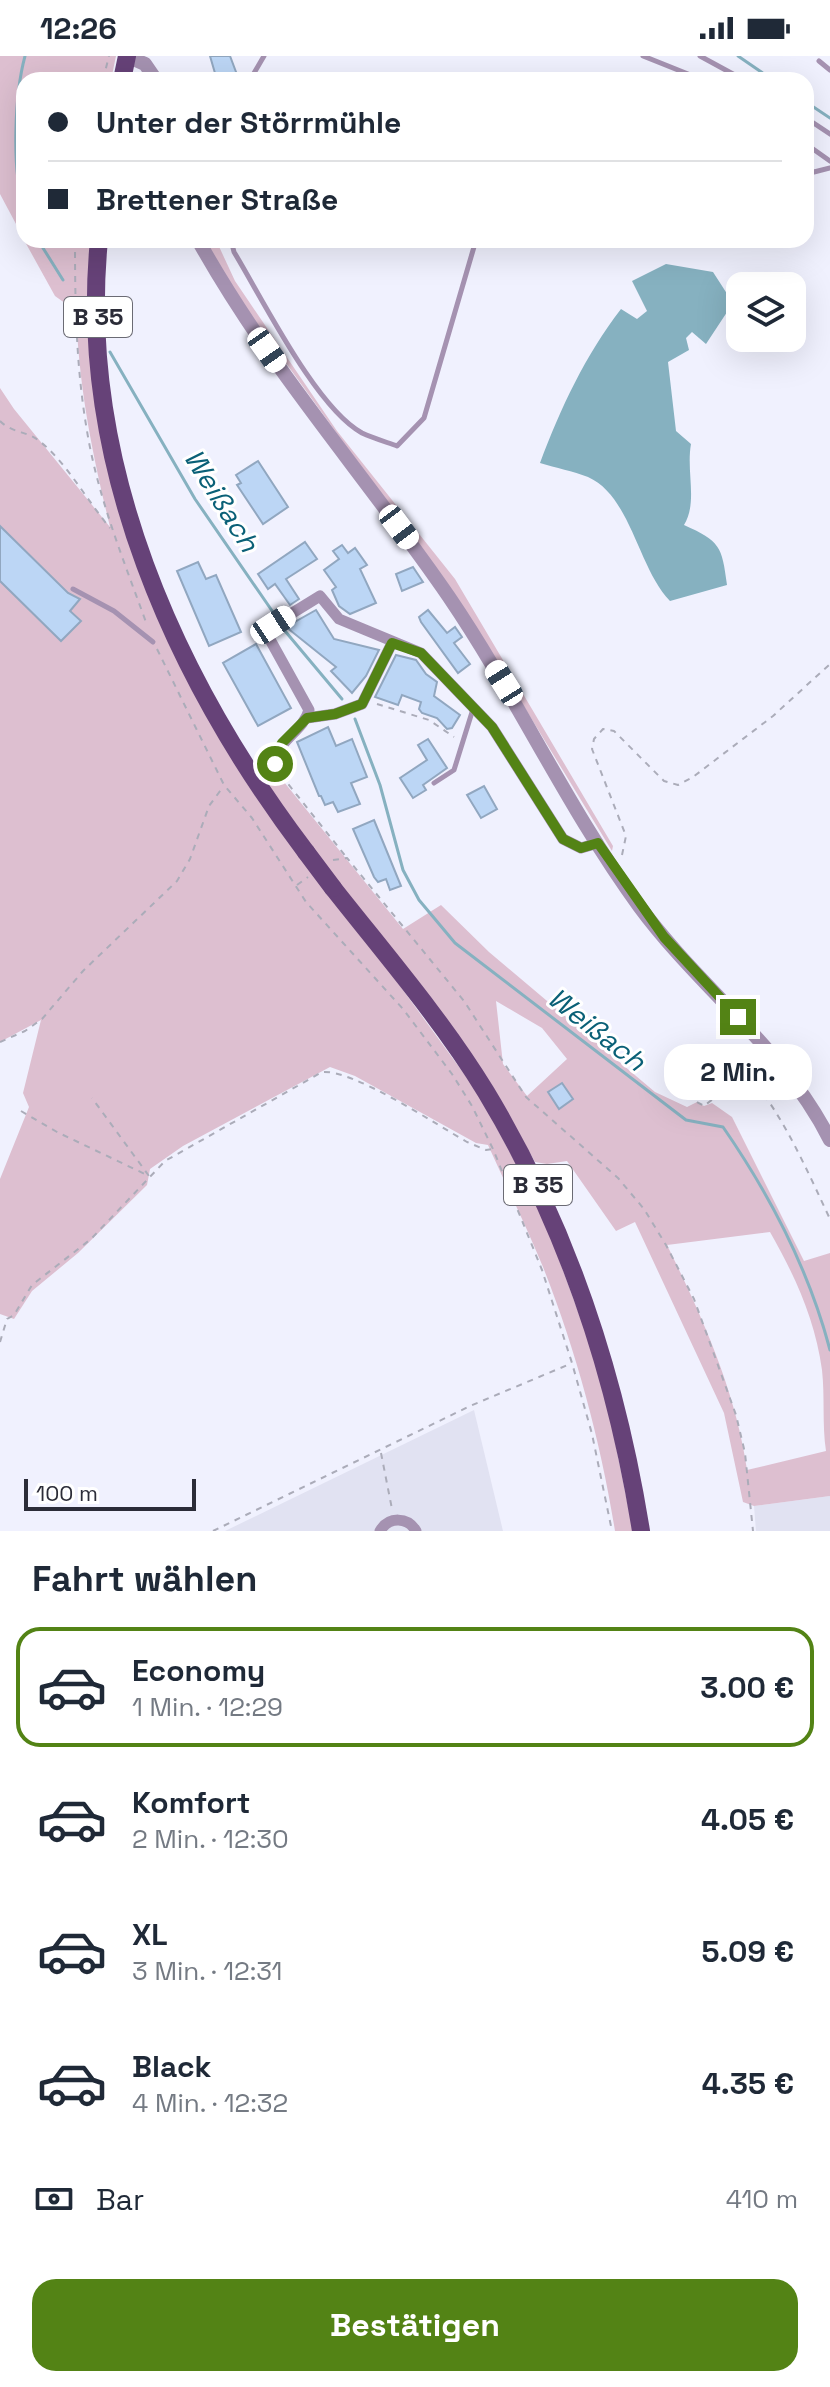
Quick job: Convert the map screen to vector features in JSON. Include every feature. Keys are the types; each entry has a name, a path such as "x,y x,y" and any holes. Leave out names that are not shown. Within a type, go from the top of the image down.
{"main road":[{"name":"B 35","path":"99,248 98,323 103,393 114,456 147,575 179,650 224,733 267,801 426,1006 485,1090 530,1169 568,1253 599,1341 620,1419 641,1531"}],"street":[{"path":"124,66 145,64 150,72"},
{"path":"202,248 231,300 302,401 450,598 611,863 664,937 760,1038 793,1078 830,1140"},
{"path":"275,764 276,753 282,743 307,718 309,710 268,636 268,628 320,596 339,619 421,653 492,727 563,839 581,848 598,843"},
{"path":"307,718 335,714 362,704 392,643"},
{"path":"380,1531 394,1520 403,1520 416,1531"}],"lane":[{"path":"643,56 683,72"},
{"path":"700,56 729,72"},
{"path":"819,61 830,70"},
{"path":"233,248 306,371 337,413 361,432 397,446 424,418 474,248"},
{"path":"73,589 114,611 153,642"},
{"path":"434,783 454,770 473,708"}],"path":[{"path":"75,248 78,369 87,433 111,529 153,642 224,785 252,818 296,886 403,1009 452,1074 493,1149 542,1270 572,1363 595,1448 612,1531"},
{"path":"0,421 9,430 37,438 111,529"},
{"path":"611,863 622,855 626,836 592,749 599,731 614,731 664,781 678,785 773,716 830,664"},
{"path":"364,699 417,716 463,739"},
{"path":"275,764 284,782 464,1001 526,1097 618,1178 644,1209 694,1299 736,1415 745,1453 753,1531"},
{"path":"0,1042 42,1019 83,971 177,881 190,859 209,806 224,785"},
{"path":"322,868 334,859 347,858"},
{"path":"296,886 309,877"},
{"path":"707,1070 716,1082 718,1095 704,1106 697,1102 697,1080 714,1060 727,1058 744,1067 798,1155 830,1219"},
{"path":"0,1318 7,1319 14,1315 32,1285 91,1239 149,1176 184,1149 322,1072 333,1071 356,1080 467,1142 486,1150 493,1149"},
{"path":"92,1098 149,1176"},
{"path":"21,1111 57,1132 149,1176"},
{"path":"0,1342 7,1319"},
{"path":"213,1531 470,1406 572,1363"},
{"path":"381,1451 394,1520"}],"shaded area":[{"path":"0,56 116,56 113,72 16,72 16,224 0,194"},
{"path":"28,248 90,248 90,313 96,386 124,529 135,531 147,575 254,768 275,764 284,782 403,929 441,905 489,952 655,1092 687,1107 697,1102 704,1106 712,1103 732,1117 804,1261 830,1253 830,1496 754,1506 743,1502 724,1413 635,1222 616,1231 567,1161 535,1162 493,1087 434,1002 376,953 478,1093 541,1210 602,1377 633,1531 615,1531 595,1431 577,1364 543,1267 488,1145 476,1143 355,1076 330,1067 183,1146 150,1169 147,1185 78,1253 32,1291 14,1319 0,1314 0,1179 29,1107 23,1093 41,1020 0,1042 0,388 110,527 87,420 76,311 55,296","holes":["496,1001 542,1028 567,1059 527,1096 503,1064","770,1232 796,1282 819,1351 826,1451 747,1470 726,1383 693,1299 667,1245"]},
{"path":"209,248 220,248 235,281 337,431 455,579 613,846 612,851 467,613 241,301"},
{"path":"474,1410 503,1531 225,1531"},
{"path":"830,1496 830,1531 756,1531 754,1506"}],"water":[{"path":"666,264 713,272 726,292 726,314 706,344 692,332 686,338 689,350 668,362 676,431 691,444 691,497 684,525 717,546 727,585 670,601 659,587 624,516 603,486 588,477 540,463 575,383 608,327 621,309 637,319 647,311 632,281"}],"building":[{"path":"210,56 230,56 236,72 215,72"},
{"path":"258,461 288,507 263,524 237,485 241,483 236,475"},
{"path":"0,526 68,593 80,599 70,611 81,621 61,641 0,581"},
{"path":"305,542 317,559 286,579 299,599 290,605 275,584 268,589 258,574"},
{"path":"342,545 348,553 355,548 367,565 360,569 376,603 350,614 339,606 332,590 336,587 324,570 339,559 333,551"},
{"path":"198,562 206,579 216,575 241,632 209,646 177,571"},
{"path":"413,567 423,582 402,591 396,574"},
{"path":"316,610 334,639 379,650 366,676 352,693 331,671 336,667 286,627"},
{"path":"428,610 447,633 455,627 462,637 454,643 470,664 458,673 421,622 419,617"},
{"path":"256,644 291,708 258,726 223,663"},
{"path":"396,655 416,660 426,674 437,682 434,696 460,715 452,728 447,729 437,718 422,713 419,709 421,702 402,695 398,705 375,697"},
{"path":"328,727 336,746 352,739 367,777 351,783 360,804 338,812 333,802 325,805 319,796 297,742"},
{"path":"428,739 447,768 423,785 426,790 413,798 400,778 427,760 418,745"},
{"path":"484,786 497,809 481,818 467,795"},
{"path":"374,820 401,886 390,890 386,879 378,882 374,877 353,829"},
{"path":"562,1083 573,1099 559,1109 548,1092"}],"waterway":[{"name":"Weißach","path":"22,72 25,56"},
{"path":"738,56 761,72"},
{"path":"814,107 830,118"},
{"name":"Weißach","path":"16,131 16,152"},
{"name":"Weißach","path":"43,248 63,280"},
{"name":"Weißach","path":"78,302 88,322"},
{"name":"Weißach","path":"110,352 195,499 277,618"},
{"name":"Weißach","path":"280,625 342,699"},
{"name":"Weißach","path":"355,719 380,785 403,870 419,900 455,943 686,1120 723,1127 757,1179 786,1234 811,1291 830,1350"}],"route":[{"path":"275,764 276,753 282,743 307,718 335,714 362,704 392,643 421,653 492,727 563,839 581,848 598,843 640,907 664,937 738,1017"}]}
